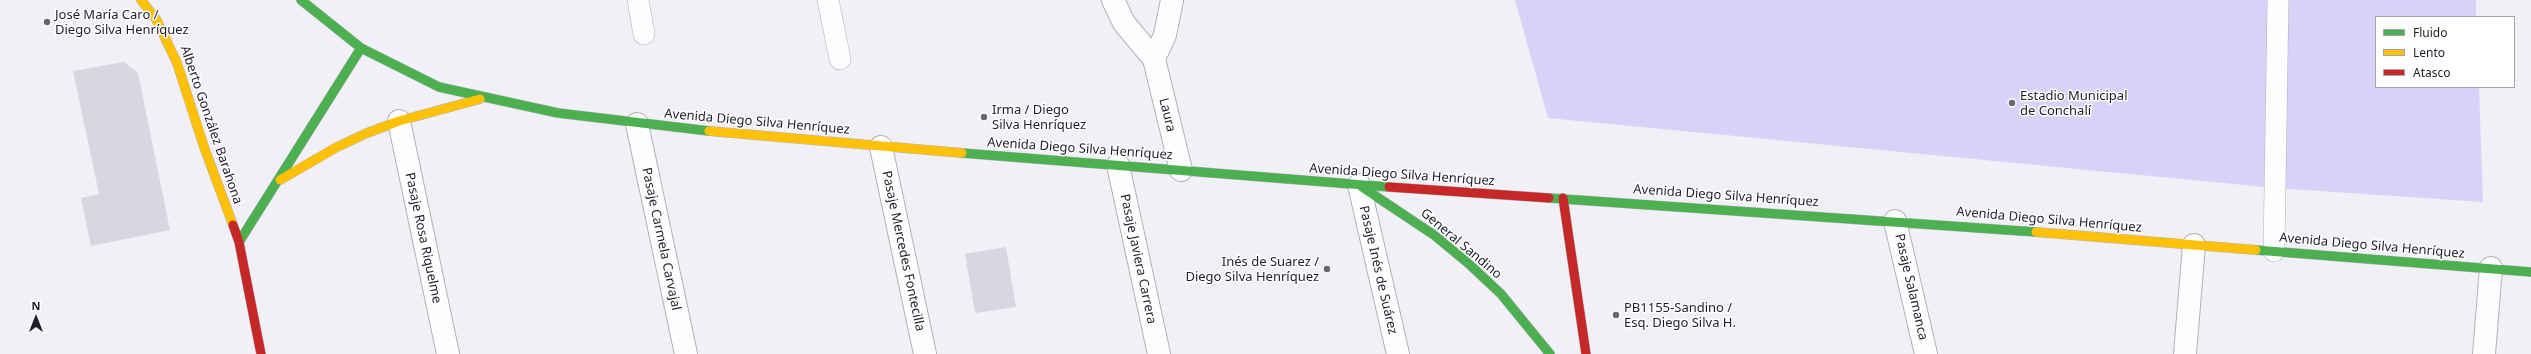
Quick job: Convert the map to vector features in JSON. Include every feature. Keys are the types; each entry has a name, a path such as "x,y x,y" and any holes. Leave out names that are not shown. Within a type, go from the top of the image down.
{"main road":[{"name":"Alberto González Barahona","path":"140,0 156,19 177,63 206,154 239,242 261,354"},
{"name":"Avenida Diego Silva Henríquez","path":"302,0 361,48 438,87 482,98 558,113 637,124 881,147 1359,185 1895,221 2531,272"},
{"name":"Alberto González Barahona","path":"239,242 274,183 361,48"},
{"path":"274,183 337,147 399,122 482,98"},
{"name":"General Sandino","path":"1359,185 1434,235 1469,264 1506,300 1550,354"},
{"path":"1563,198 1586,354"}],"street":[{"name":"Laura","path":"1113,0 1124,23 1154,59 1181,170"},
{"path":"1154,59 1165,35 1172,0"},
{"name":"Pasaje Rosa Riquelme","path":"399,122 448,354"},
{"name":"Pasaje Carmela Carvajal","path":"637,124 686,354"},
{"name":"Pasaje Mercedes Fontecilla","path":"881,147 925,354"},
{"name":"Pasaje Javiera Carrera","path":"1118,165 1159,354"},
{"name":"Pasaje Inés de Suárez","path":"1359,185 1398,354"},
{"name":"Pasaje Salamanca","path":"1895,221 1926,354"},
{"path":"2185,354 2194,244"},
{"path":"2484,354 2491,268"}],"lane":[{"path":"638,0 644,34"},
{"path":"828,0 840,59"},
{"path":"2274,251 2278,0"}],"shaded area":[{"name":"Estadio Municipal de Conchalí","path":"1515,0 2476,0 2476,16 2375,16 2375,88 2479,88 2483,202 2275,188 1548,118"}],"building":[{"path":"124,62 138,73 170,230 91,246 81,198 99,194 73,71"},
{"path":"1006,247 1016,307 975,313 965,254"}],"traffic: fast":[{"path":"301,0 361,48 439,87 558,113 709,131"},
{"path":"239,242 361,48"},
{"path":"962,153 1389,187"},
{"path":"1362,187 1434,235 1469,264 1501,294 1550,354"},
{"path":"1549,198 2036,232"},
{"path":"2256,250 2531,272"}],"traffic: slow":[{"path":"141,0 156,19 177,63 204,147 233,225"},
{"path":"280,180 337,147 367,133 399,121 480,99"},
{"path":"709,131 962,153"},
{"path":"2036,232 2256,250"}],"traffic: jam":[{"path":"1389,187 1549,198"},
{"path":"1563,198 1586,354"},
{"path":"233,225 239,242 261,354"}],"place":[{"name":"José María Caro / Diego Silva Henríquez","path":"47,22"},
{"name":"Estadio Municipal de Conchalí","path":"2012,103"},
{"name":"Irma / Diego Silva Henríquez","path":"984,117"},
{"name":"Inés de Suarez / Diego Silva Henríquez","path":"1327,269"},
{"name":"PB1155-Sandino / Esq. Diego Silva H.","path":"1616,315"}]}
